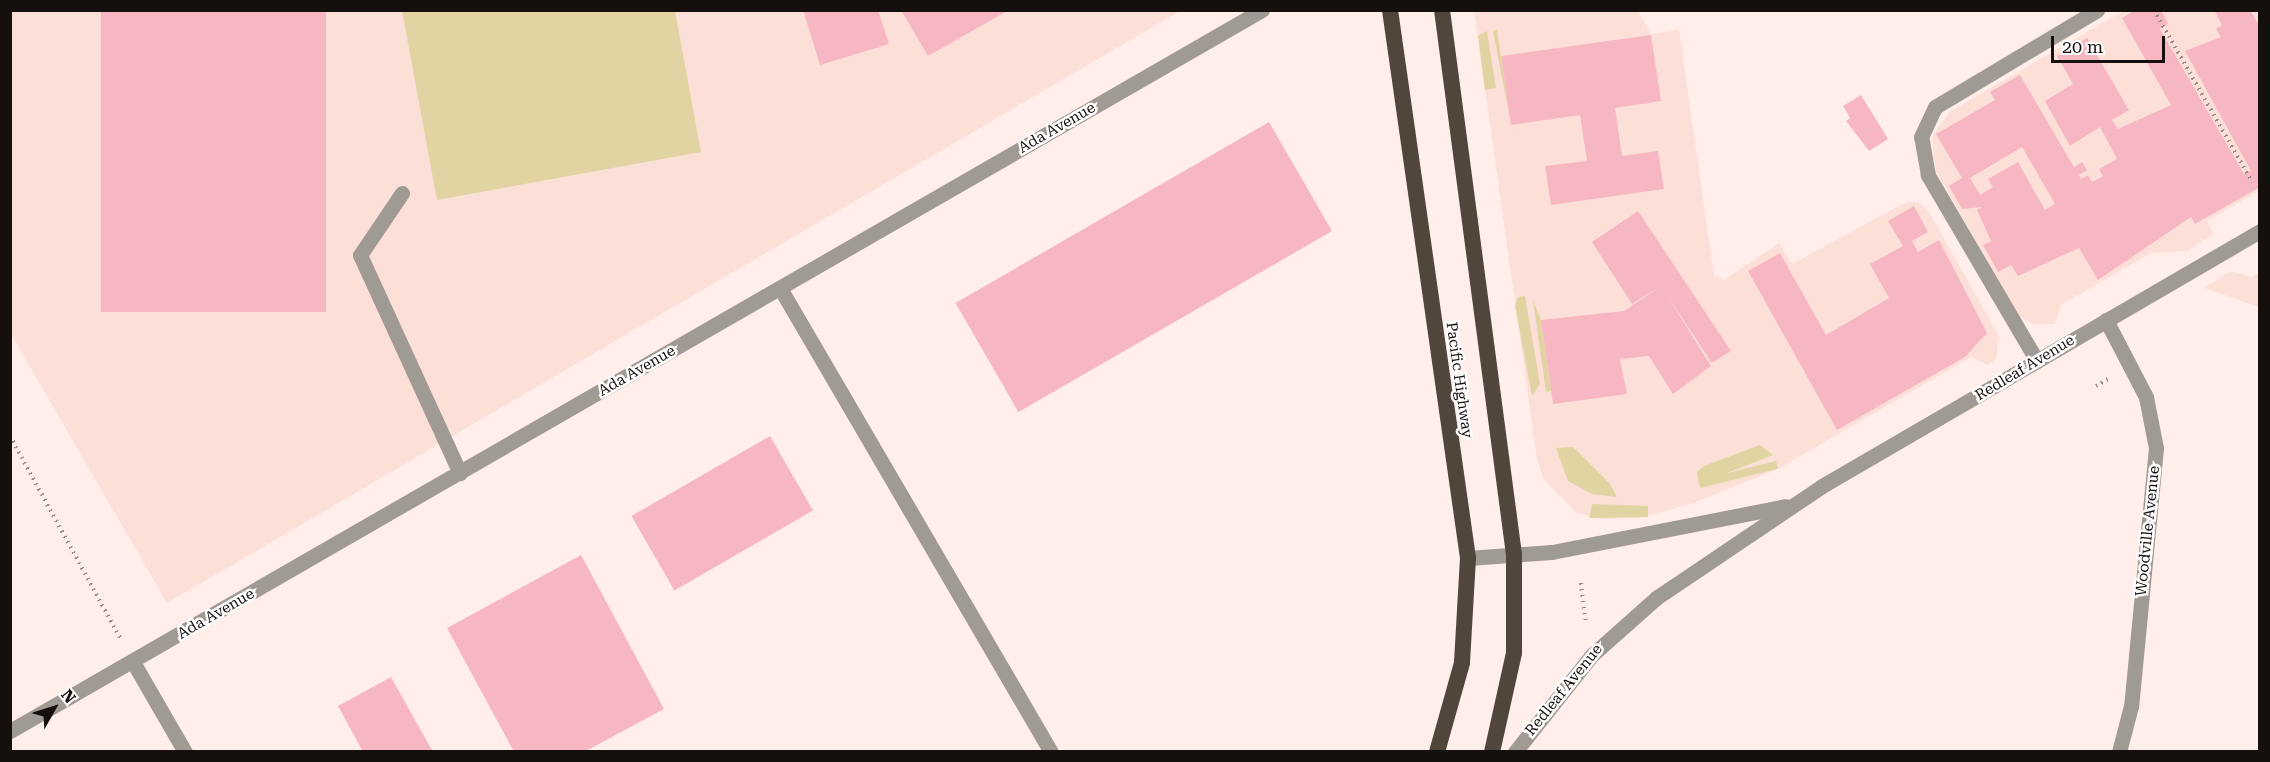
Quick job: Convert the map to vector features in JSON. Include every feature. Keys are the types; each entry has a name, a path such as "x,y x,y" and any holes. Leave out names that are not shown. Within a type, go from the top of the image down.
{"highway":[{"name":"Pacific Highway","path":"1389,10 1468,558 1462,663 1437,752"},
{"path":"1442,10 1514,555 1514,653 1492,752"}],"street":[{"name":"Ada Avenue","path":"10,731 1262,10"},
{"path":"2037,361 1928,175 1921,137 1935,107 2097,10"},
{"path":"402,193 360,255 460,473"},
{"name":"Redleaf Avenue","path":"1515,752 1605,640 1656,598 1791,505 2259,231"},
{"path":"780,288 1051,752"},
{"name":"Woodville Avenue","path":"2106,320 2146,397 2156,448 2131,706 2119,752"},
{"name":"Redleaf Avenue","path":"1468,558 1514,555 1791,505"},
{"path":"133,662 185,752"}],"path":[{"path":"2154,10 2253,182"},
{"path":"10,436 133,662"},
{"path":"1581,583 1586,622"}],"shaded area":[{"path":"10,11 1180,11 167,603 11,334"},
{"path":"402,11 675,11 701,152 437,200"},
{"path":"1474,11 1638,11 1651,34 1679,29 1714,275 1724,280 1779,243 1792,264 1906,202 1918,202 1928,210 1999,336 1996,359 1987,365 1971,357 1778,469 1691,504 1639,518 1603,519 1577,513 1544,480 1537,459"},
{"path":"2123,11 2259,11 2259,191 2207,221 2214,234 2187,251 2151,253 2061,305 2055,324 2032,324 2018,315 1936,171 1932,137 1949,112"},
{"path":"1497,30 1511,123 1493,31"},
{"path":"1487,31 1496,88 1485,90 1478,36"},
{"path":"2231,271 2252,277 2259,273 2259,307 2204,288"},
{"path":"1525,296 1540,384 1532,396 1515,306 1518,297"},
{"path":"1533,300 1541,320 1551,391 1546,392"},
{"path":"1760,445 1773,455 1699,484 1697,472 1704,466"},
{"path":"1573,447 1610,484 1617,497 1592,494 1568,481 1556,448"},
{"path":"1776,461 1778,469 1700,488 1698,480"},
{"path":"1592,504 1648,506 1648,517 1589,518"}],"building":[{"path":"101,10 326,10 326,312 101,312"},
{"path":"803,10 878,10 889,44 820,65"},
{"path":"901,10 1009,10 928,56"},
{"path":"2136,10 2161,10 2168,24 2160,29 2244,174 2251,171 2185,51 2221,37 2216,29 2222,25 2214,10 2250,10 2260,27 2260,187 2195,224 2191,217 2098,280 2079,248 2018,276 2011,265 1998,272 1983,245 1991,241 1977,210 1982,207 1962,209 1949,186 1962,178 1936,134 1995,100 1990,92 2020,75 2074,167 2082,162 2087,170 2079,175 2081,179 2088,175 2092,182 2103,176 2099,169 2117,159 2100,127 2070,146 2045,101 2073,84 2057,56 2087,38 2129,110 2112,120 2118,129 2171,105 2122,18","holes":["2022,147 2055,204 2045,210 2018,162 1988,179 1993,187 1980,195 1970,178"]},
{"path":"1651,35 1661,101 1615,108 1622,156 1658,151 1664,189 1551,205 1545,166 1587,161 1580,115 1511,125 1501,56"},
{"path":"1861,95 1888,139 1869,151 1846,121 1850,118 1843,106"},
{"path":"1269,122 1332,231 1018,412 955,303"},
{"path":"1914,206 1928,232 1912,241 1918,252 1939,240 1987,333 1965,357 1837,430 1748,271 1780,253 1826,335 1889,298 1870,264 1903,246 1888,221"},
{"path":"1638,211 1731,351 1712,363 1668,297 1711,366 1673,394 1649,356 1620,359 1627,394 1553,404 1541,320 1624,311 1661,286 1632,304 1592,242"},
{"path":"770,436 813,510 674,590 631,516"},
{"path":"581,555 664,709 584,752 514,752 447,628"},
{"path":"391,677 433,752 363,752 338,706"}]}
